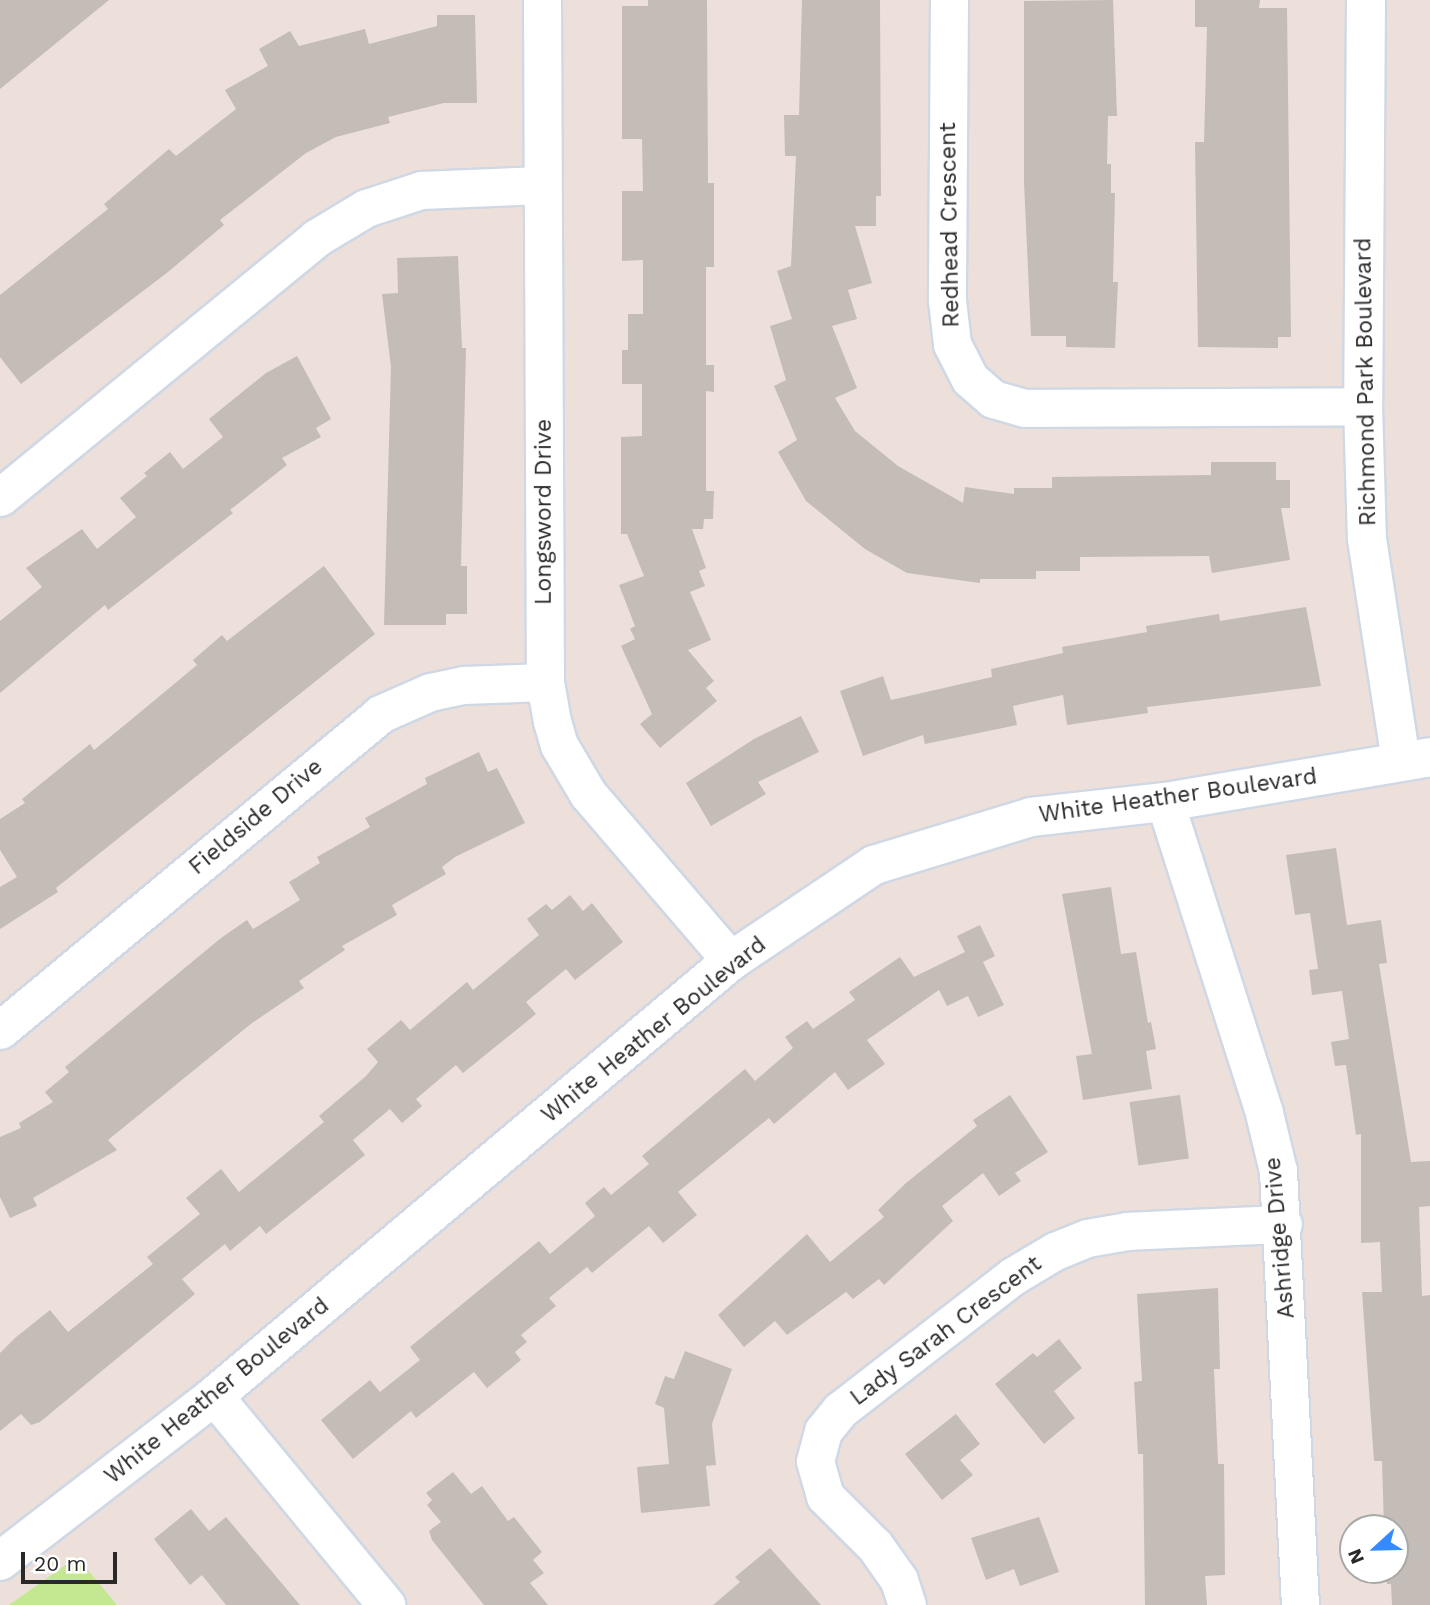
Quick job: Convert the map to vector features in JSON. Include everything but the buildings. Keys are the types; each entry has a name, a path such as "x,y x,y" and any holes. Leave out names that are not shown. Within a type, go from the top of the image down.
{"street":[{"name":"Longsword Drive","path":"542,0 545,682 559,745 572,770 731,961"},
{"name":"Redhead Crescent","path":"949,0 947,300 951,344 970,379 993,399 1024,408 1363,405"},
{"name":"Richmond Park Boulevard","path":"1366,0 1363,405 1367,539 1415,759"},
{"path":"0,497 316,238 366,208 421,190 541,185"},
{"name":"Fieldside Drive","path":"0,1030 380,714 430,692 464,685 545,682"},
{"name":"White Heather Boulevard","path":"0,1561 214,1396 731,961 874,865 1031,817 1165,802 1415,759"},
{"name":"Ashridge Drive","path":"1165,802 1264,1113 1278,1171 1283,1224 1300,1605"},
{"name":"Lady Sarah Crescent","path":"907,1605 899,1580 875,1546 846,1522 825,1496 815,1461 823,1431 840,1410 1013,1276 1055,1251 1087,1238 1127,1231 1283,1224"},
{"path":"214,1396 386,1605"}],"green space":[{"path":"77,1557 117,1605 9,1605"}]}
